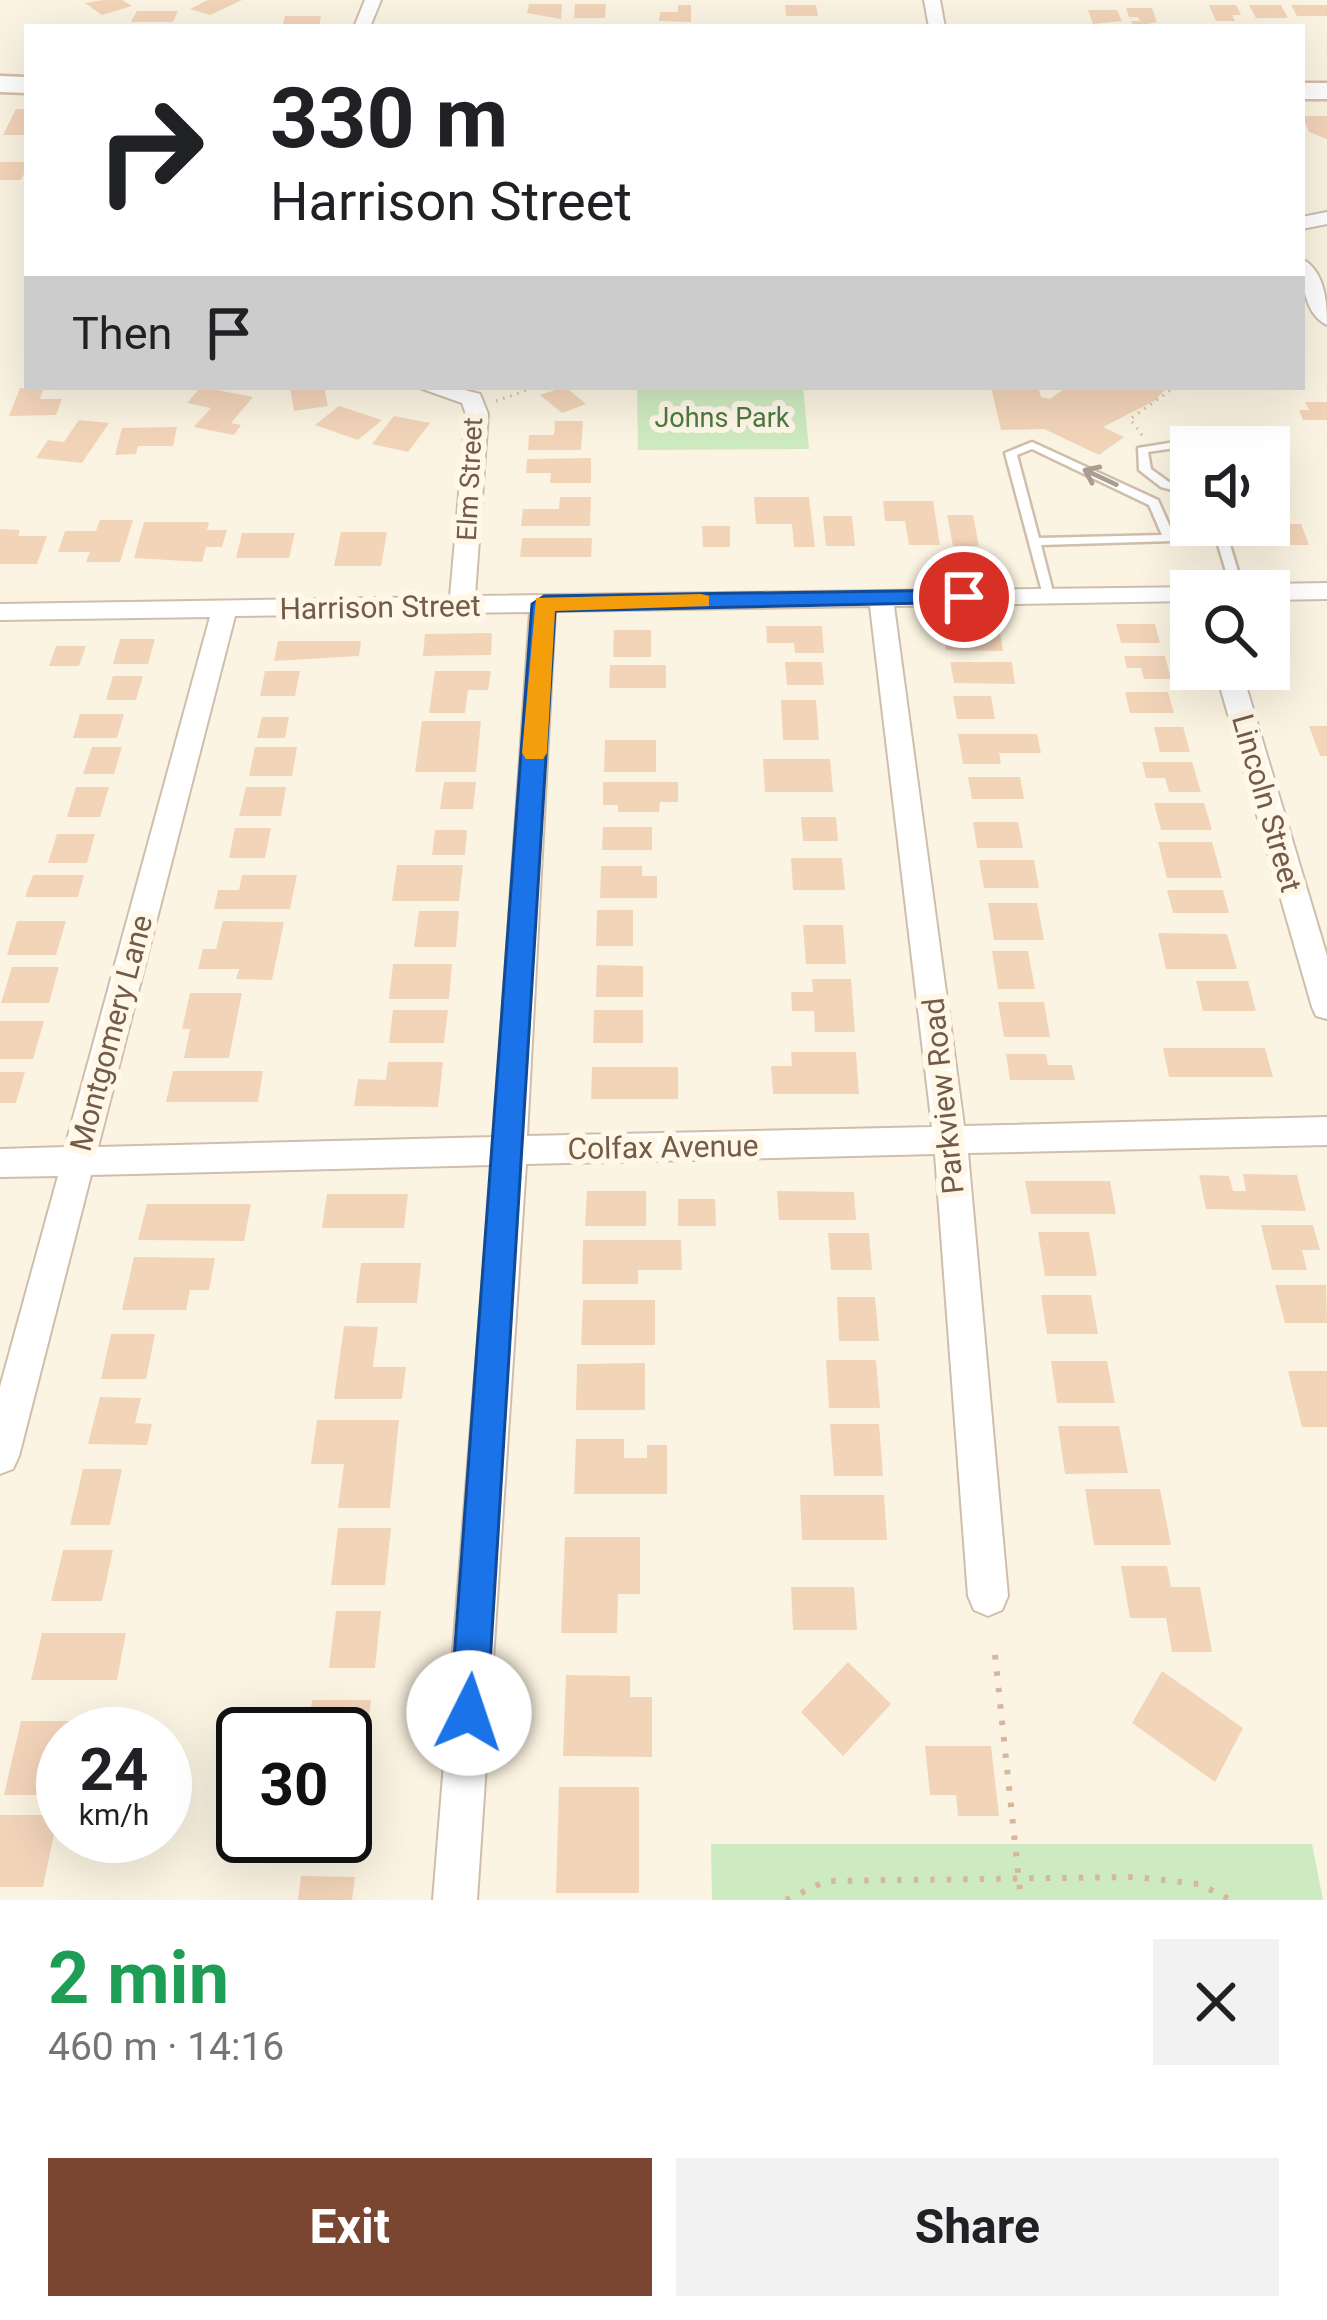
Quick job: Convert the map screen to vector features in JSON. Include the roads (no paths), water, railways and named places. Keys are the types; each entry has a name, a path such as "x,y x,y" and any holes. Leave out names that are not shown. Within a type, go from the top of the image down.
{"street":[{"path":"1305,271 1327,319"},
{"name":"Elm Street","path":"439,390 472,399 475,408 462,605"},
{"path":"1290,592 1327,591"},
{"name":"Harrison Street","path":"0,612 1170,593"},
{"name":"Parkview Road","path":"881,598 950,1140 988,1596"},
{"path":"455,1900 544,604"},
{"name":"Montgomery Lane","path":"0,1456 224,610"},
{"name":"Lincoln Street","path":"1234,690 1327,1006"},
{"name":"Colfax Avenue","path":"0,1163 1327,1131"}],"lane":[{"path":"1033,542 1169,538 1154,503 1032,445 1011,453 1033,542 1048,596"},
{"path":"1170,446 1142,450 1145,470 1170,486"}],"park label":[{"name":"Johns Park","path":"722,418"}]}
